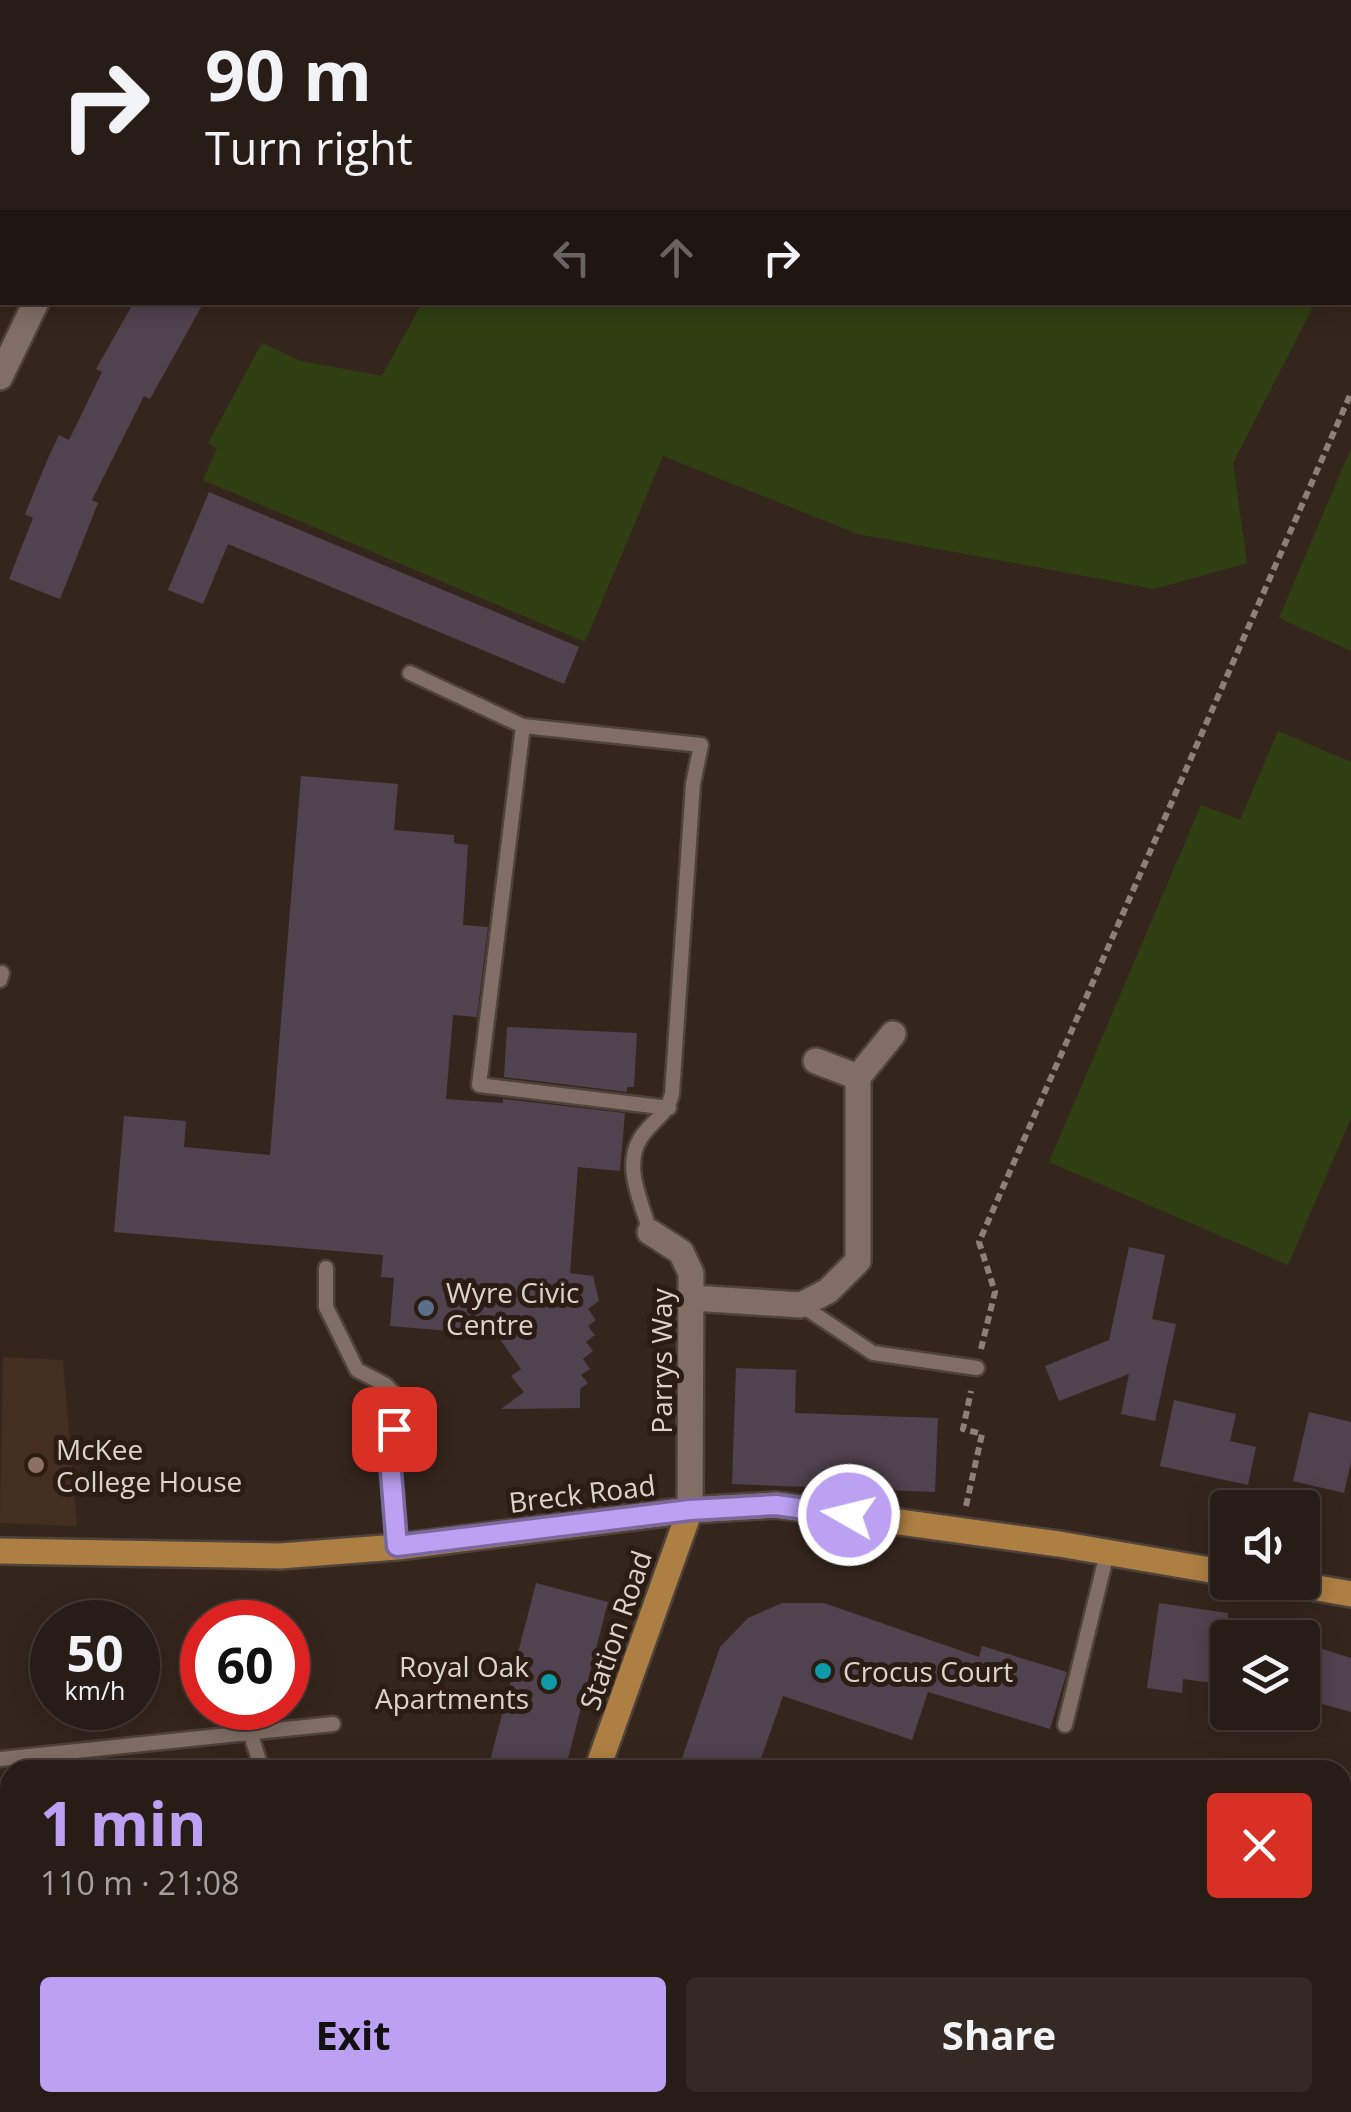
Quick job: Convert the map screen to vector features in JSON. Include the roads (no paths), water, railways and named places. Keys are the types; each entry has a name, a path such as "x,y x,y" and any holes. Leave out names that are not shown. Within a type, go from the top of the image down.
{"main road":[{"name":"Breck Road","path":"0,1551 280,1556 397,1546 690,1510 776,1505 1210,1570"},
{"name":"Station Road","path":"602,1760 690,1510"},
{"path":"1320,1588 1351,1594"}],"street":[{"path":"0,377 35,305"},
{"path":"693,1298 801,1305 828,1291 858,1261 858,1078 894,1034"},
{"path":"816,1061 858,1078"},
{"name":"Parrys Way","path":"650,1232 680,1252 691,1273 690,1510"}],"lane":[{"path":"410,673 523,726 702,745 693,784 668,1108 641,1138 632,1163 650,1232"},
{"path":"523,726 479,1085 668,1108"},
{"path":"326,1268 326,1307 357,1370 386,1384 400,1400 389,1448 397,1546"},
{"path":"801,1305 873,1353 976,1368"},
{"path":"1064,1726 1108,1553"},
{"path":"0,1759 333,1724"},
{"path":"251,1735 259,1760"}],"place":[{"name":"Wyre Civic Centre","path":"426,1308"},
{"name":"McKee College House","path":"36,1465"},
{"name":"Crocus Court","path":"823,1671"},
{"name":"Royal Oak Apartments","path":"549,1682"}]}
